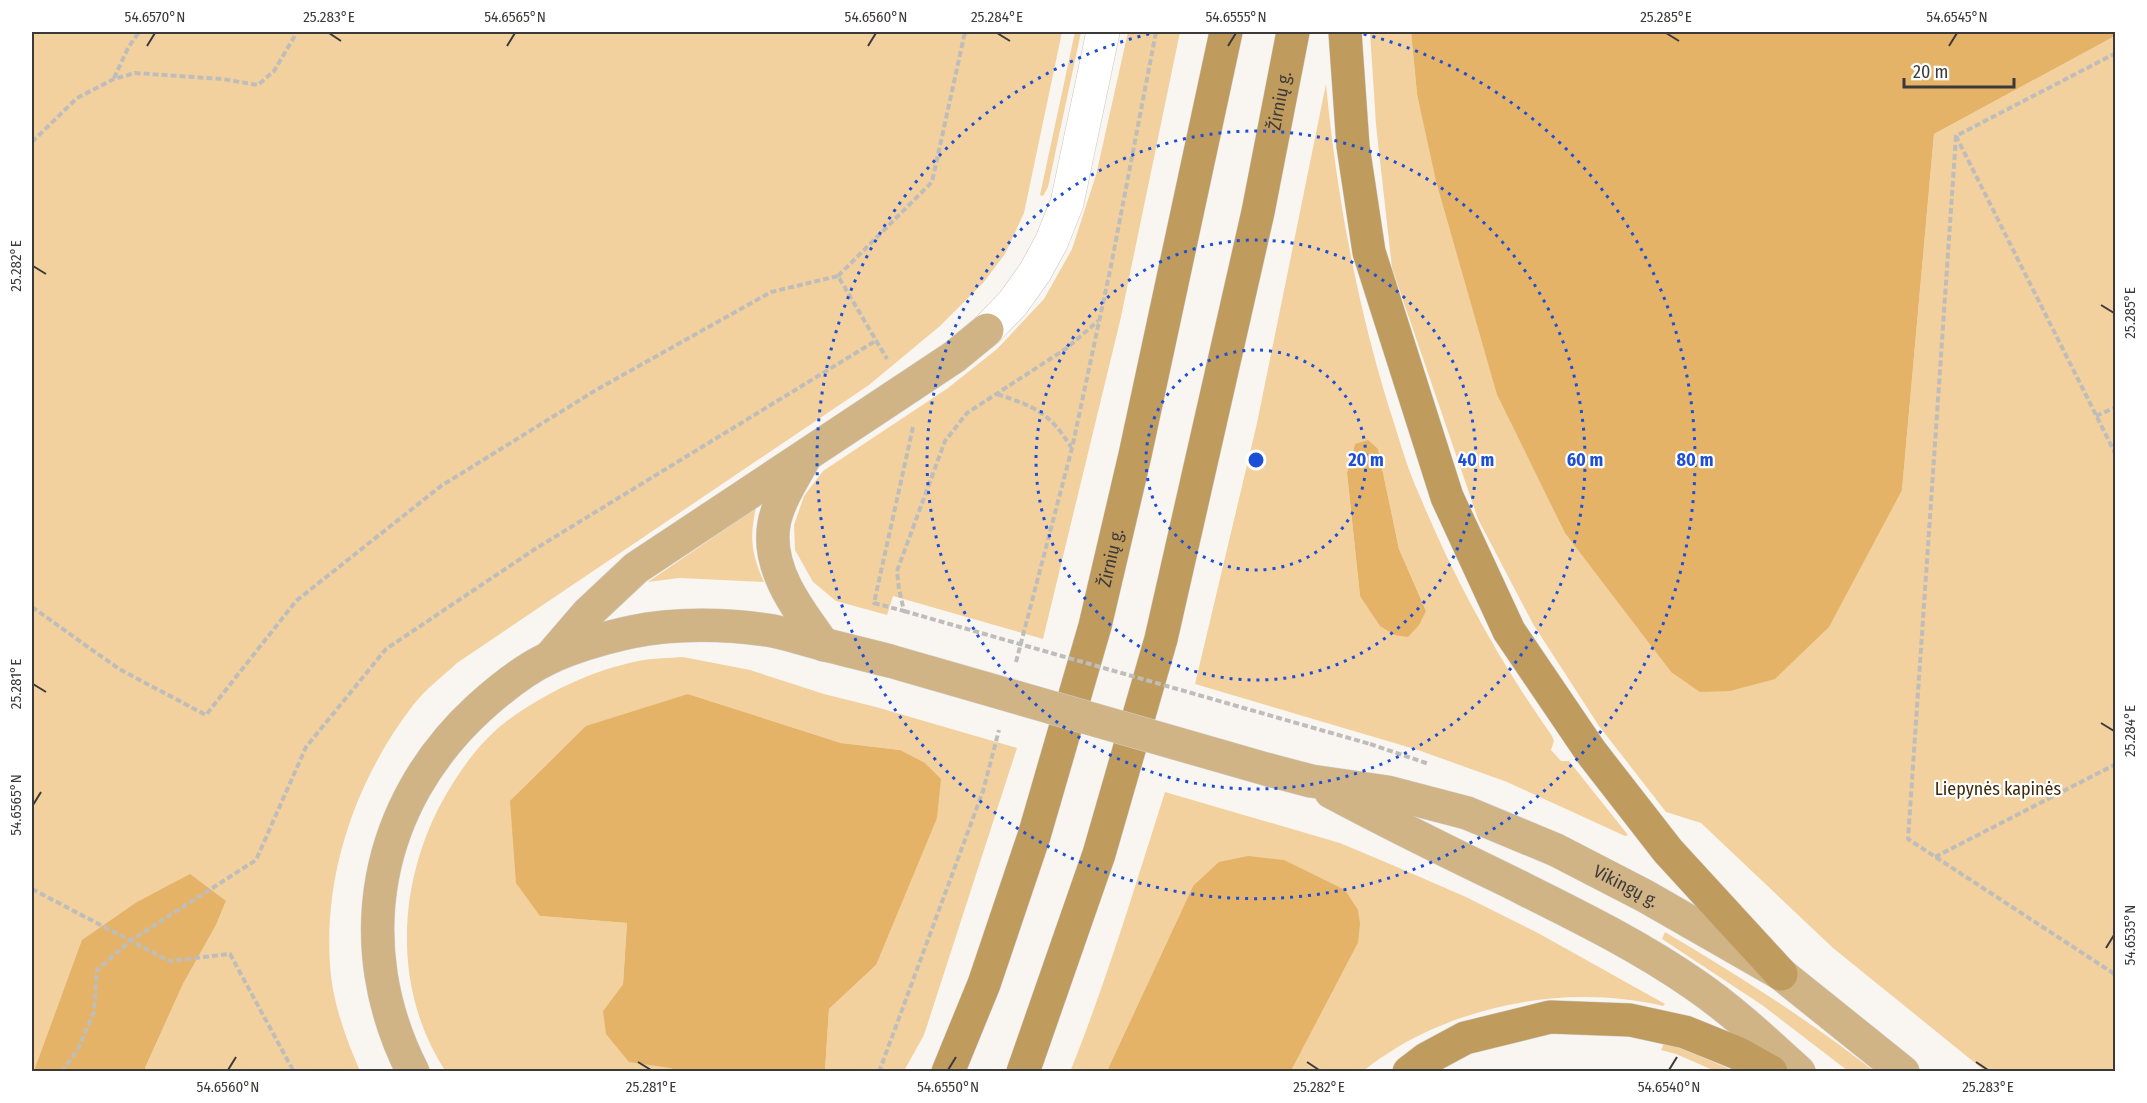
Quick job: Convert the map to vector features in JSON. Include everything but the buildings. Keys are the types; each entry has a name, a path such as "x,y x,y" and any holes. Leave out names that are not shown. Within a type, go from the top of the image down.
{"highway":[{"name":"Žirnių g.","path":"948,1071 984,984 1034,836 1095,626 1135,455 1226,32"},
{"name":"Žirnių g.","path":"1023,1071 1099,854 1161,639 1258,212 1293,32"},
{"path":"1345,32 1353,146 1369,252 1447,497 1509,631 1591,752 1668,851 1781,974"},
{"path":"926,1071 984,984"},
{"path":"1409,1071 1464,1038 1551,1017 1630,1020 1685,1032 1737,1053 1771,1071"}],"main road":[{"path":"414,1071 394,1029 385,998 379,966 378,905 391,845 404,812 421,779 443,747 466,720 493,696 548,658 587,614 636,568 954,357 987,330"},
{"path":"807,455 781,503 774,525 773,547 789,593 824,645"},
{"name":"Vikingų g.","path":"548,658 593,642 633,632 678,626 720,626 769,630 890,661 1311,782 1387,792 1467,813 1566,855 1781,974 1903,1071"},
{"name":"Vikingų g.","path":"1311,782 1401,829 1573,912 1636,948 1694,984 1749,1026 1799,1071"}],"street":[{"path":"987,330 1013,303 1035,272 1051,243 1067,203 1103,32"}],"path":[{"path":"114,79 128,48 139,32"},
{"path":"32,142 34,137 77,98 114,79 135,73 222,79 258,85 274,71 297,32"},
{"path":"32,607 119,669 206,714 296,601 441,486 596,390 771,292 838,276 932,182 965,32"},
{"path":"1016,665 1072,448 1111,266 1156,32"},
{"path":"1956,136 2115,53"},
{"path":"1956,136 2115,454"},
{"path":"1956,136 1908,839 2115,975"},
{"path":"838,276 877,340 917,413 874,603 1370,744"},
{"path":"904,611 897,571 945,441 967,413 1067,348 1098,321"},
{"path":"62,1071 78,1049 94,1012 97,970 130,941 256,860 306,747 386,649 535,549 877,340"},
{"path":"996,394 1024,403 1045,415 1058,426 1072,448"},
{"path":"2096,416 2115,406"},
{"path":"879,1071 983,791 1001,723"},
{"path":"1935,857 2115,764"},
{"path":"32,889 169,961 230,954 294,1071"}],"green space":[{"path":"32,32 1062,32 1024,213 1005,254 983,283 940,326 869,385 457,663 419,698 393,734 359,798 337,867 331,903 329,940 335,1001 360,1071 146,1071 145,1068 183,984 216,925 226,901 32,1071"},
{"path":"1075,32 1081,32 1048,187 1043,196 1040,195"},
{"path":"1128,32 1180,32 1121,317 1043,639 893,596 887,615 836,601 813,582 795,550 794,525 804,496 823,471 948,388 997,349 1044,299 1072,249 1096,175"},
{"name":"Liepynės kapinės","path":"1370,32 1411,32 1417,94 1497,395 1565,532 1671,672 1902,490 1934,134 2115,36 2115,1071 1985,1071 1833,948 1701,823 1666,812 1599,726 1533,624 1478,519 1392,268 1376,125"},
{"path":"1326,84 1336,171 1360,300 1382,384 1412,477 1462,588 1496,649 1552,736 1554,741 1551,750 1561,761 1569,761 1628,835 1625,836 1507,782 1418,750 1195,684 1257,423","holes":["1355,444 1378,449 1399,549 1426,611 1360,596 1347,473"]},
{"path":"756,508 752,537 757,563 764,582 679,578 648,582"},
{"path":"683,657 750,670 824,694 1017,748 924,1035 904,1071 825,1071 829,1009 876,965 900,750 841,743 688,694 540,916 627,923 623,984 603,1011 670,1068 679,1071 446,1072 427,1038 415,1002 408,965 407,927 411,889 421,852 435,816 453,783 475,752 496,730 518,713 550,694 584,677 620,665 644,660"},
{"path":"1165,792 1340,843 1397,867 1466,897 1538,933 1665,1004 1663,1006 1601,997 1569,997 1507,1005 1446,1023 1396,1048 1362,1071 1335,1073 1291,1071 1358,943 1193,886 1107,1071 1070,1072 1132,898"},
{"path":"1665,932 1772,998 1874,1071 1848,1071 1762,1005 1662,939"},
{"path":"1664,1043 1679,1047 1734,1071 1715,1071 1661,1050"}],"shaded area":[{"path":"1411,32 2115,32 2115,36 1934,134 1902,490 1829,627 1775,679 1730,691 1700,692 1671,672 1565,533 1497,395 1436,181 1417,94"},
{"path":"1368,440 1378,449 1399,549 1426,611 1419,625 1408,637 1395,635 1380,626 1360,596 1347,473 1355,444"},
{"path":"688,694 841,743 900,750 925,763 941,779 937,818 876,965 829,1009 825,1071 679,1072 670,1068 629,1062 606,1034 603,1011 623,984 627,923 540,916 516,883 510,801 586,726"},
{"path":"1248,856 1284,860 1345,890 1358,910 1360,924 1358,943 1291,1071 1107,1071 1193,886 1219,862"},
{"path":"190,874 226,901 216,925 183,984 145,1068 146,1071 34,1071 82,940 137,902"}]}
